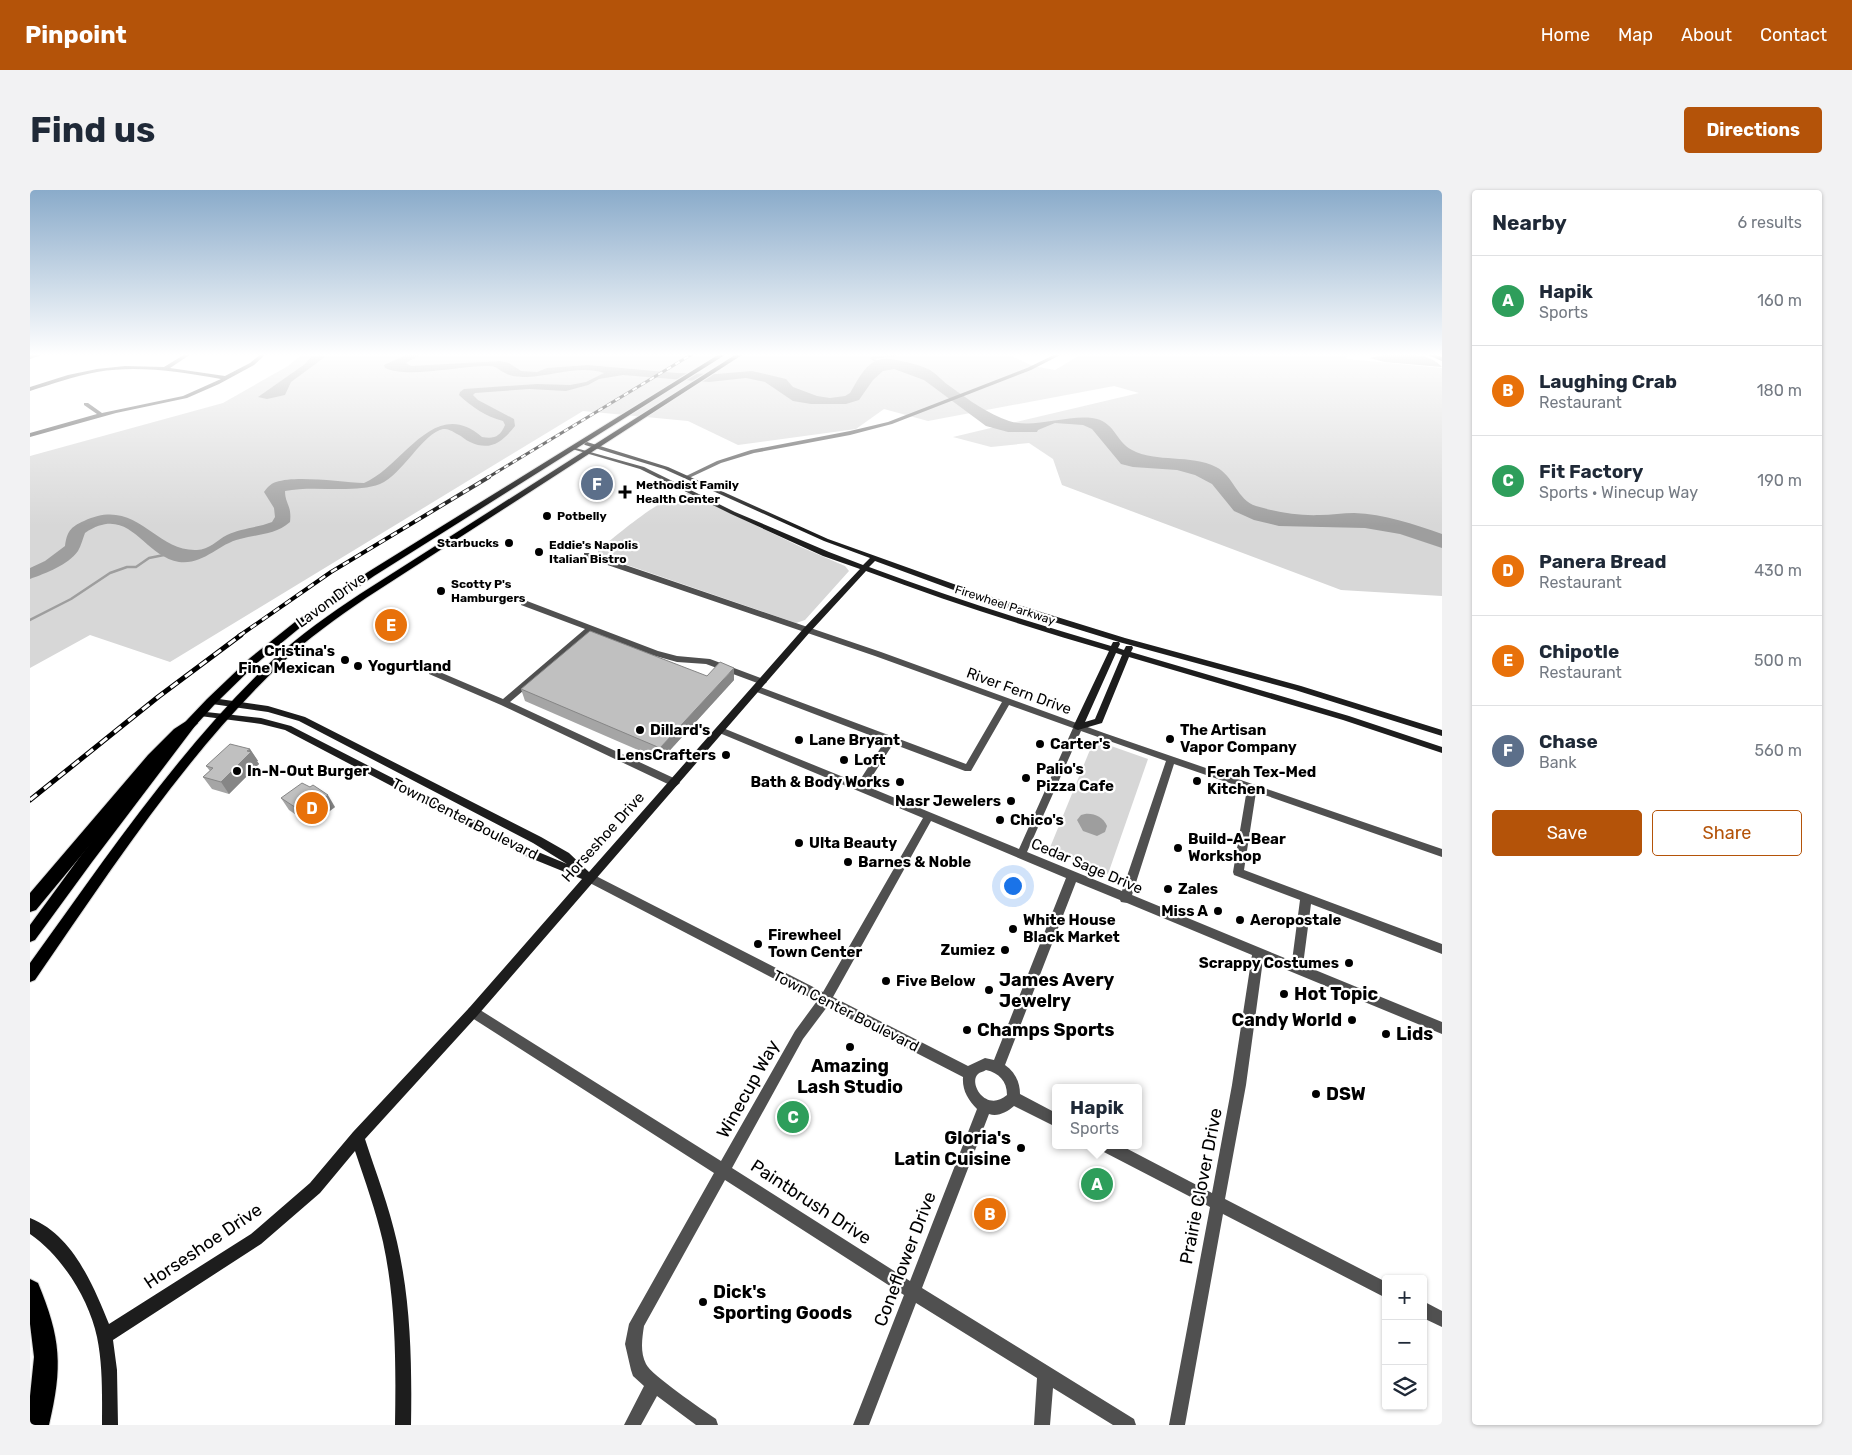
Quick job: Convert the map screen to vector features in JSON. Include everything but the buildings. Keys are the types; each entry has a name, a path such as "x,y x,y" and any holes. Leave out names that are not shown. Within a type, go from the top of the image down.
{"highway":[{"path":"30,905 153,759 195,718"},
{"path":"30,1291 41,1317 45,1341 45,1373 36,1425"}],"main road":[{"name":"Lavon Drive","path":"30,936 93,850 195,718 272,644 315,611 398,557 633,411"},
{"name":"Lavon Drive","path":"30,975 114,856 181,768 235,704 279,660 326,621 651,411"},
{"name":"Firewheel Parkway","path":"582,442 644,460 687,477 779,520 873,559 973,594 1131,642 1298,688 1442,733"},
{"name":"Firewheel Parkway","path":"574,448 642,468 733,513 863,568 985,611 1346,718 1442,750"},
{"path":"482,520 477,517 479,513 513,490 519,482"},
{"path":"685,488 695,486 702,488 751,511 779,520"},
{"name":"Horseshoe Drive","path":"105,1336 256,1239 315,1188 358,1137 473,1012 675,783 807,630 873,559"},
{"path":"1078,727 1118,638"},
{"path":"1078,727 1100,721 1131,642"},
{"name":"Town Center Boulevard","path":"212,701 268,709 302,719 538,840 565,856 590,878"},
{"name":"Town Center Boulevard","path":"195,718 225,716 288,728 527,852 590,878"},
{"path":"358,1137 384,1217 400,1297 404,1363 403,1425"},
{"path":"30,1224 46,1234 66,1255 88,1290 105,1336 110,1377 110,1425"}],"street":[{"path":"96,411 101,414"},
{"path":"30,436 118,411"},
{"path":"687,477 719,462 753,451 862,431 922,411"},
{"name":"River Fern Drive","path":"587,555 807,630 1078,727 1442,853"},
{"path":"524,603 655,653 677,659 707,662 891,740 968,769 1007,701"},
{"path":"504,703 590,628"},
{"path":"432,672 504,703 675,783"},
{"path":"1021,855 1078,727"},
{"name":"Cedar Sage Drive","path":"720,730 1258,954 1442,1028"},
{"path":"860,788 891,740"},
{"path":"1125,899 1171,759"},
{"path":"1252,787 1238,872 1442,949"},
{"name":"Winecup Way","path":"710,1425 654,1384 639,1370 633,1344 637,1324 799,1035 825,1000 929,816"},
{"path":"998,1067 1072,877"},
{"name":"Town Center Boulevard","path":"590,878 970,1074"},
{"path":"1297,969 1306,898"},
{"name":"Prairie Clover Drive","path":"1177,1425 1239,1085 1258,954"},
{"name":"Paintbrush Drive","path":"473,1012 912,1291 1128,1425"},
{"path":"985,1064 998,1067 1005,1072 1013,1084 1013,1098 1005,1106 999,1108 985,1106 970,1092 968,1086 970,1074 973,1069 985,1064"},
{"path":"1013,1098 1052,1118"},
{"name":"Coneflower Drive","path":"861,1425 985,1106"},
{"path":"1113,1149 1382,1288"},
{"path":"1427,1312 1442,1319"},
{"path":"1042,1425 1046,1373"},
{"path":"632,1425 654,1384"}],"shaded area":[{"path":"195,411 882,411 856,429 738,445 688,421 583,411 170,662 90,635 30,668 30,456"},
{"path":"479,411 498,411 514,419 515,426 501,440 484,446 468,441 447,429 435,432 388,479 370,487 285,491 290,522 272,532 232,542 196,560 179,562 166,558 155,551 125,527 113,524 100,525 85,533 78,551 69,560 30,579 30,568 45,561 65,546 70,531 75,525 84,521 102,515 118,515 132,520 169,543 182,548 201,550 232,533 272,522 275,517 274,508 264,492 270,485 276,482 307,479 364,483 378,475 420,438 434,429 449,424 465,426 482,437 490,438 499,435 505,425 503,421"},
{"path":"890,411 983,411 928,421"},
{"path":"965,411 987,411 1018,423 1039,423 1071,418 1100,420 1110,427 1126,446 1141,454 1196,461 1216,467 1227,476 1244,499 1256,506 1296,514 1354,513 1388,517 1442,534 1442,548 1400,534 1365,528 1279,526 1254,520 1234,511 1212,484 1195,475 1177,470 1133,467 1121,464 1092,429 1083,425 1055,423 1037,432 1008,432 986,426"},
{"path":"1064,411 1442,411 1442,596 1341,590 1062,485 1053,459 1029,443 991,447 953,437"},
{"path":"689,493 845,566 849,571 805,620 796,623 598,555 598,550 654,507 679,495"},
{"path":"1094,740 1148,759 1108,874 1049,850"},
{"path":"1092,814 1101,818 1107,826 1105,832 1097,836 1083,831 1077,820 1081,815"}],"waterway":[{"path":"30,620 71,599 110,573 127,567 136,567 149,558 164,555"}],"railway":[{"path":"487,478 599,411"},
{"path":"239,636 331,572 489,477"},
{"path":"30,800 158,697 241,635"}],"place":[{"name":"Chase","path":"597,484"},
{"name":"Methodist Family Health Center","path":"625,492"},
{"name":"Potbelly","path":"547,516"},
{"name":"Starbucks","path":"509,543"},
{"name":"Eddie's Napolis Italian Bistro","path":"539,552"},
{"name":"Scotty P's Hamburgers","path":"441,591"},
{"name":"Chipotle","path":"391,625"},
{"name":"Cristina's Fine Mexican","path":"345,660"},
{"name":"Yogurtland","path":"358,666"},
{"name":"Dillard's","path":"640,730"},
{"name":"The Artisan Vapor Company","path":"1170,739"},
{"name":"Lane Bryant","path":"799,740"},
{"name":"Carter's","path":"1040,744"},
{"name":"LensCrafters","path":"726,755"},
{"name":"Loft","path":"844,760"},
{"name":"In-N-Out Burger","path":"237,771"},
{"name":"Palio's Pizza Cafe","path":"1026,778"},
{"name":"Ferah Tex-Med Kitchen","path":"1197,781"},
{"name":"Bath & Body Works","path":"900,782"},
{"name":"Nasr Jewelers","path":"1011,801"},
{"name":"Panera Bread","path":"312,808"},
{"name":"Chico's","path":"1000,820"},
{"name":"Ulta Beauty","path":"799,843"},
{"name":"Build-A-Bear Workshop","path":"1178,848"},
{"name":"Barnes & Noble","path":"848,862"},
{"name":"Zales","path":"1168,889"},
{"name":"Miss A","path":"1218,911"},
{"name":"Aeropostale","path":"1240,920"},
{"name":"White House Black Market","path":"1013,929"},
{"name":"Firewheel Town Center","path":"758,944"},
{"name":"Zumiez","path":"1005,950"},
{"name":"Scrappy Costumes","path":"1349,963"},
{"name":"Five Below","path":"886,981"},
{"name":"James Avery Jewelry","path":"989,990"},
{"name":"Hot Topic","path":"1284,994"},
{"name":"Candy World","path":"1352,1020"},
{"name":"Champs Sports","path":"967,1030"},
{"name":"Lids","path":"1386,1034"},
{"name":"Amazing Lash Studio","path":"850,1047"},
{"name":"DSW","path":"1316,1094"},
{"name":"Fit Factory","path":"793,1117"},
{"name":"Gloria's Latin Cuisine","path":"1021,1148"},
{"name":"Hapik","path":"1097,1184"},
{"name":"Laughing Crab","path":"990,1214"},
{"name":"Dick's Sporting Goods","path":"703,1302"}]}
